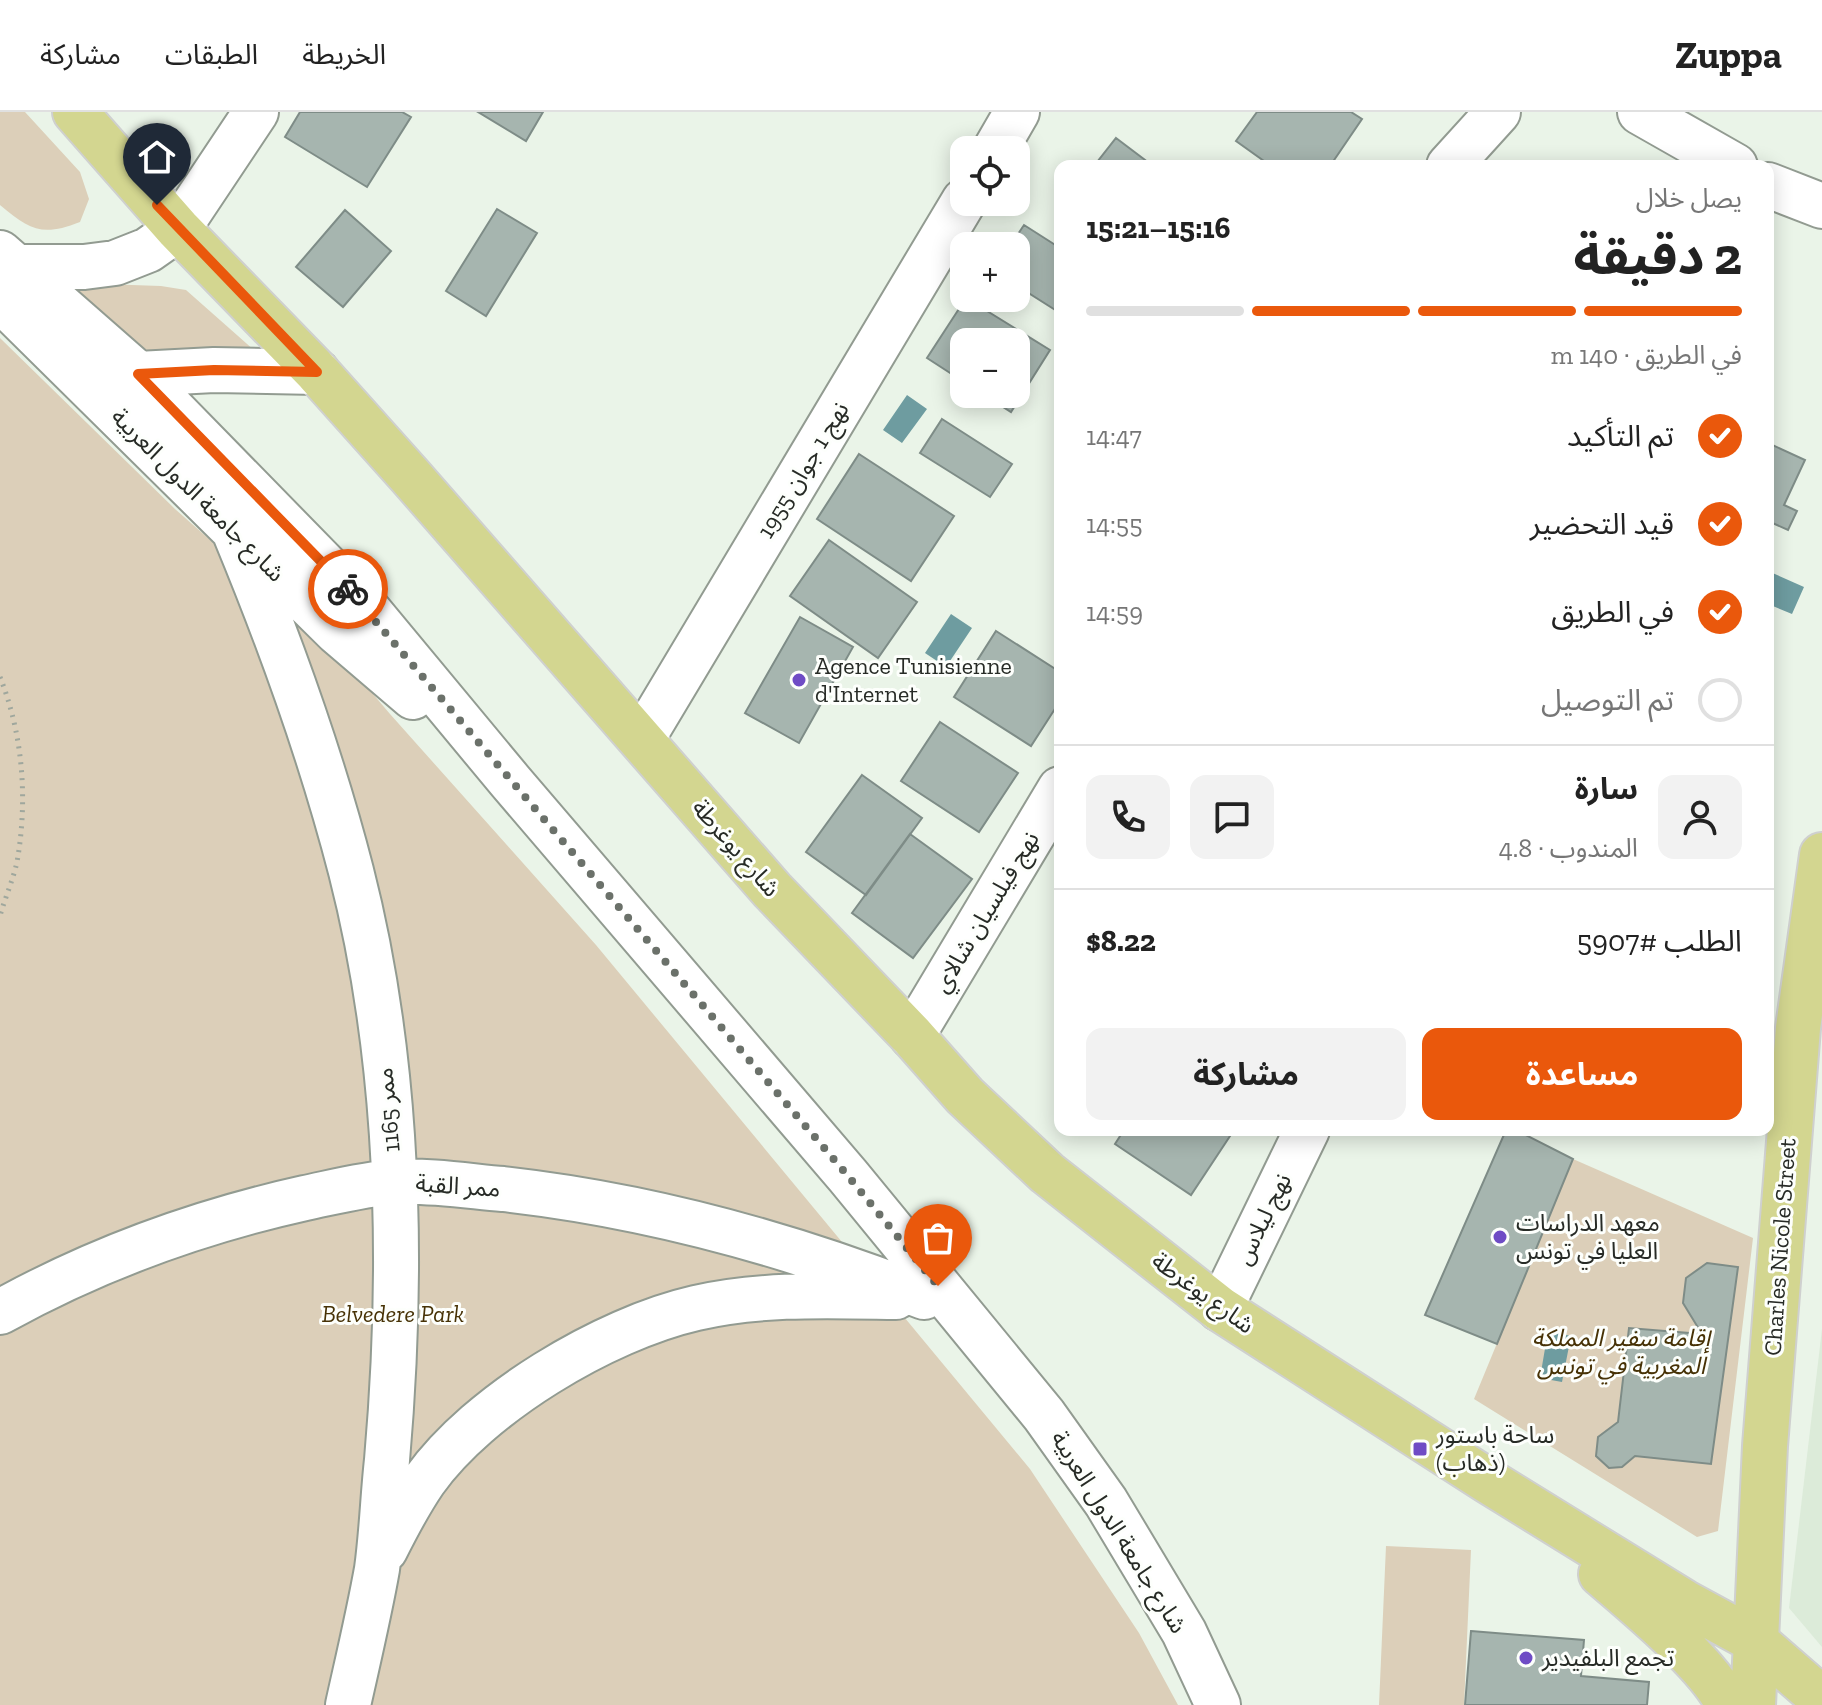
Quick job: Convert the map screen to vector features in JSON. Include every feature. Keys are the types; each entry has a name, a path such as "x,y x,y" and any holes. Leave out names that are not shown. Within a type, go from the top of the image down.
{"main road":[{"name":"شارع يوغرطة","path":"75,112 178,229 317,372 772,890 965,1096 1047,1173 1220,1309 1488,1481 1684,1602 1754,1640 1822,1699"},
{"name":"Charles Nicole Street","path":"1753,1705 1765,1446 1798,1028 1822,855"},
{"name":"شارع يوغرطة","path":"1488,1481 1604,1576 1698,1663 1728,1705"}],"street":[{"path":"4,271 115,263 148,250 178,229 256,112"},
{"path":"1003,136 1017,112"},
{"path":"1454,160 1498,112"},
{"path":"1640,112 1723,160"},
{"path":"1774,187 1822,206"},
{"name":"نهج 1 جوان 1955","path":"642,739 955,216"},
{"name":"شارع جامعة الدول العربية","path":"4,271 68,366 337,632 510,781"},
{"name":"شارع جامعة الدول العربية","path":"4,271 138,374 364,605 510,781 848,1176 940,1302 1044,1415 1106,1502 1184,1632 1218,1705"},
{"path":"68,366 138,374 214,370 317,372"},
{"name":"ممر 1165","path":"235,533 269,616 320,760 351,872 371,968 383,1049 394,1182 397,1284 392,1401 377,1568 348,1705"},
{"name":"نهج فيلسيان شالاي","path":"912,1036 1054,799"},
{"name":"نهج ليلاس","path":"1220,1309 1304,1136"},
{"name":"ممر القبة","path":"0,1312 97,1263 175,1233 239,1213 394,1182 470,1186 612,1203 802,1252 940,1302"},
{"path":"377,1568 401,1517 425,1480 457,1445 490,1413 583,1351 641,1326 695,1308 750,1300 940,1302"}],"path":[{"path":"0,677 13,711 23,785 16,863 0,916"}],"shaded area":[{"path":"1822,1329 1822,1647 1789,1608"}],"green space":[{"path":"0,112 25,112 80,172 89,199 80,222 46,230 28,225 0,205"},
{"path":"102,284 186,290 255,351 218,347 135,352 67,288"},
{"name":"Belvedere Park","path":"0,338 175,509 339,654 596,945 1030,1469 1139,1633 1178,1705 0,1705"},
{"name":"إقامة سفير المملكة المغربية في تونس","path":"1573,1159 1753,1238 1718,1531 1697,1537 1474,1399"},
{"path":"1386,1546 1471,1550 1464,1705 1379,1705"}],"water":[{"path":"907,395 927,409 902,443 883,430"},
{"path":"1774,574 1804,587 1792,614 1774,606"},
{"path":"951,614 972,628 946,667 925,653"},
{"path":"1548,1331 1571,1336 1562,1382 1540,1378"}],"building":[{"path":"300,112 402,112 411,117 367,187 285,137"},
{"path":"478,112 543,112 526,141"},
{"path":"1257,112 1351,112 1362,119 1334,160 1263,160 1236,141"},
{"path":"1116,138 1145,160 1099,160"},
{"path":"497,209 537,233 486,316 446,291"},
{"path":"345,210 391,251 343,307 296,267"},
{"path":"1024,225 1054,244 1054,309 1030,294 1030,232 1019,232"},
{"path":"957,312 989,312 1014,328 950,328 950,373 927,358"},
{"path":"1030,338 1050,350 1030,382"},
{"path":"942,419 1012,464 990,497 920,453"},
{"path":"1774,446 1805,460 1784,505 1797,511 1788,530 1774,524"},
{"path":"859,454 954,516 911,581 817,519"},
{"path":"829,540 917,602 878,658 790,596"},
{"name":"Agence Tunisienne d'Internet","path":"800,617 853,647 799,743 745,713"},
{"path":"996,631 1054,668 1054,710 1031,746 954,697"},
{"path":"940,722 1018,773 979,832 901,781"},
{"path":"862,775 922,818 866,895 806,852"},
{"path":"910,834 972,879 913,958 852,913"},
{"path":"1120,1136 1230,1136 1191,1195 1115,1144"},
{"name":"معهد الدراسات العليا في تونس","path":"1503,1136 1528,1136 1573,1159 1497,1344 1425,1315"},
{"path":"1707,1263 1738,1267 1711,1464 1635,1456 1622,1467 1609,1468 1596,1456 1598,1437 1618,1422 1629,1328 1702,1334 1683,1303 1686,1278"},
{"name":"تجمع البلفيدير","path":"1471,1631 1584,1640 1581,1676 1649,1682 1647,1705 1465,1705"}],"way so far":[{"path":"348,589 938,1286"}],"place":[{"name":"Agence Tunisienne d'Internet","path":"799,680"},
{"name":"معهد الدراسات العليا في تونس","path":"1500,1237"},
{"name":"ساحة باستور (ذهاب)","path":"1420,1449"},
{"name":"تجمع البلفيدير","path":"1526,1658"}],"route":[{"path":"157,205 317,372 214,370 138,374 348,589"}]}
